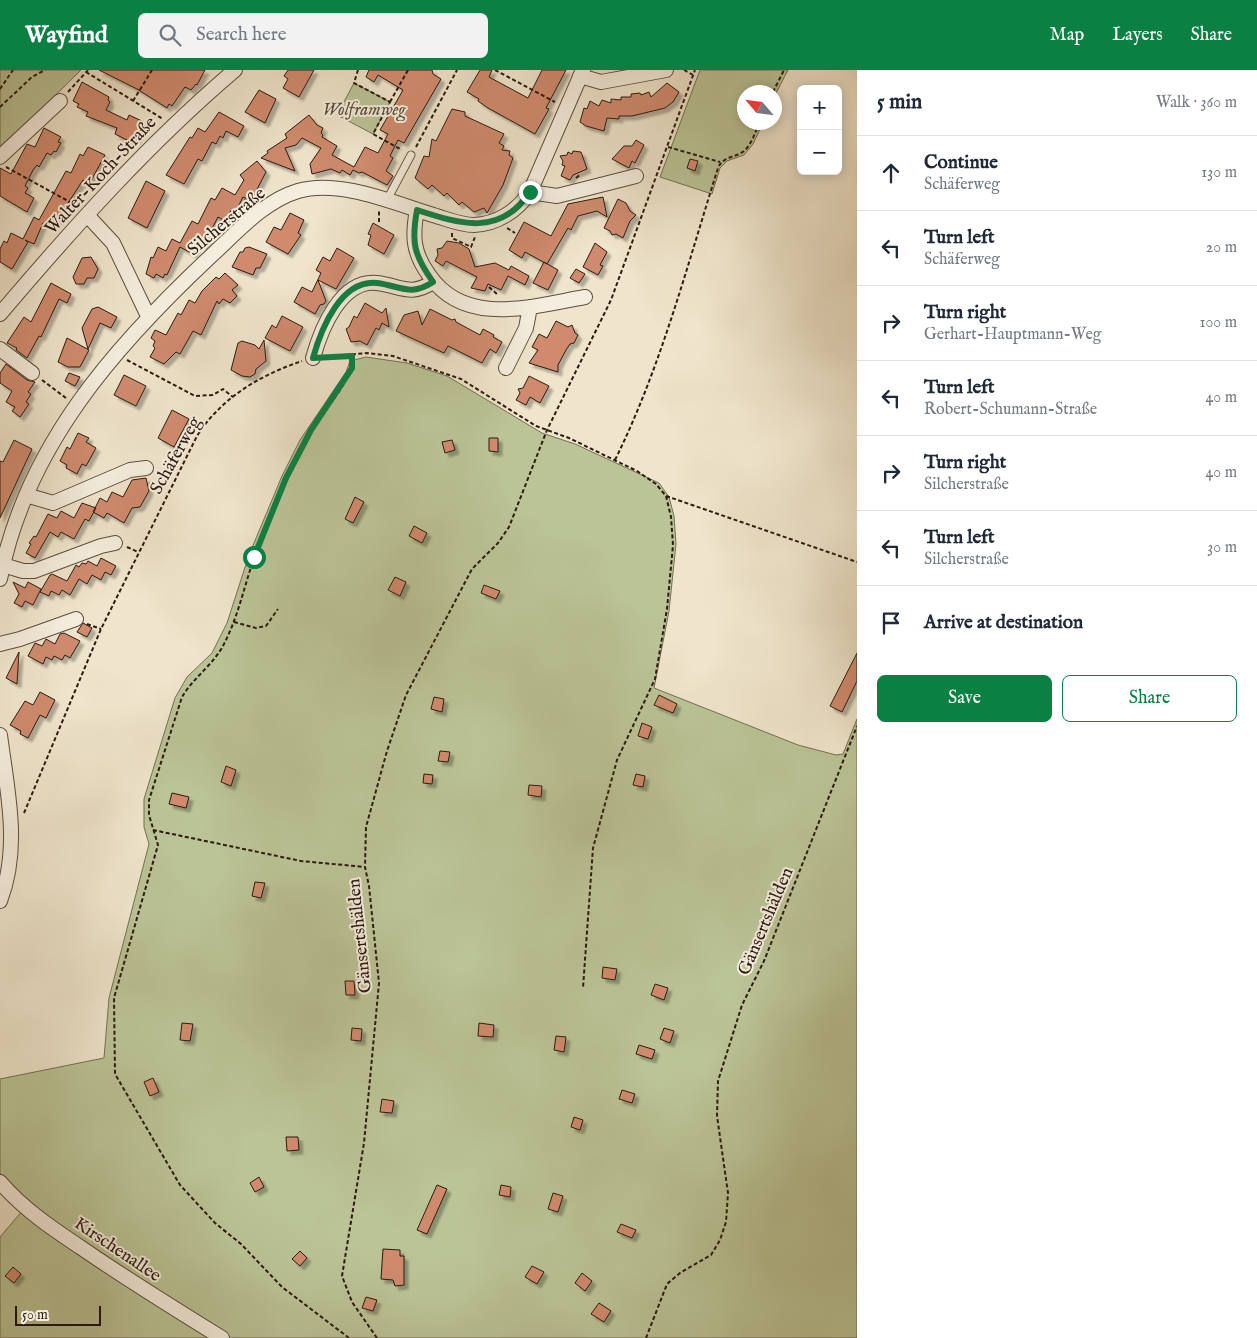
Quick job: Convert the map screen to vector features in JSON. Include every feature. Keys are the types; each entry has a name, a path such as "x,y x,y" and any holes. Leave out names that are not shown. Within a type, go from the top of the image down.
{"street":[{"name":"Walter-Koch-Straße","path":"0,314 88,214 174,125 235,70"},
{"path":"582,73 601,82 666,70"},
{"name":"Silcherstraße","path":"1,572 26,495 52,442 76,406 148,316 254,218 283,197 306,190 333,188 387,200 454,222 474,225 492,222 511,212 523,202 530,192 582,73"},
{"path":"0,157 60,101"},
{"path":"530,192 557,196 636,176"},
{"path":"417,210 413,231 416,254 433,282 447,295 467,306 494,310 530,307 585,297"},
{"path":"88,214 113,243 148,316"},
{"path":"313,358 326,325 337,306 354,288 376,283 403,290 415,290 433,282"},
{"path":"506,368 526,328 530,307"},
{"path":"0,349 32,373"},
{"path":"26,495 53,503 130,470 146,468"},
{"path":"1,572 34,571 101,546 115,543"},
{"path":"0,644 76,619"},
{"path":"0,735 13,838 9,872 0,901"},
{"name":"Kirschenallee","path":"0,1182 27,1210 124,1278 222,1338"}],"lane":[{"path":"387,200 411,155"}],"path":[{"path":"0,89 13,70"},
{"path":"0,107 32,77 45,70"},
{"path":"133,102 152,70"},
{"path":"408,70 373,134 411,155 457,70"},
{"path":"495,70 529,90 567,107"},
{"path":"684,70 693,75"},
{"name":"Gänsertshälden","path":"377,1338 352,1302 342,1276 364,1143 379,984 369,886 364,867 366,826 406,695 472,569 492,549 509,527 547,430 611,300 695,70"},
{"path":"776,85 784,70"},
{"path":"60,101 87,71 133,102 174,125"},
{"path":"358,71 354,83 390,102"},
{"path":"583,988 593,848 617,760 654,680 667,609 673,545 671,517 666,496 656,484 615,460 636,416 655,366 720,162 747,147 756,130"},
{"path":"668,147 720,162"},
{"path":"0,163 88,214"},
{"path":"379,213 379,222"},
{"path":"454,222 452,238 472,247"},
{"path":"506,228 515,232"},
{"name":"Schäferweg","path":"23,815 101,629 149,529 197,436 210,415 264,375 313,358 352,356 367,353 393,356 440,371 475,387 547,430 615,460"},
{"path":"116,354 195,396 213,395 223,389 233,397"},
{"path":"349,1338 282,1287 241,1244 215,1223 180,1185 115,1074 114,998 158,845 149,815 149,800 182,697 190,684 219,653 234,622 254,557 282,487 311,430 350,374 352,356"},
{"path":"53,388 76,406"},
{"path":"666,496 857,562"},
{"path":"234,622 256,628 266,626 278,609"},
{"name":"Gänsertshälden","path":"646,1338 667,1284 680,1273 711,1255 720,1240 726,1222 728,1193 717,1116 718,1081 742,1005 764,961 857,726"},
{"path":"153,830 301,861 364,867"}],"green space":[{"path":"0,70 81,70 0,150"},
{"path":"700,70 788,70 780,85 737,85 737,130 760,130 753,144 744,155 727,161 720,168 712,194 660,177"},
{"name":"Wolframweg","path":"354,83 390,102 373,134 337,115"},
{"path":"366,357 407,363 447,376 542,433 575,444 659,483 669,497 674,516 676,544 669,611 654,688 798,745 836,755 843,754 857,719 857,1338 0,1338 0,1237 29,1203 0,1173 0,1079 104,1058 109,998 149,844 144,827 144,799 175,698 187,677 212,653 227,623 249,555 282,476 300,440 346,372 350,361"}],"building":[{"path":"99,70 205,70 197,85 191,90 185,87 172,106 169,104 167,108 137,89"},
{"path":"288,70 314,70 299,97 283,88 288,79 284,76"},
{"path":"369,70 432,70 433,74 441,79 404,143 398,140 390,156 393,158 386,171 393,176 387,185 362,172 359,173 353,170 350,175 342,170 340,173 331,169 312,174 310,164 321,148 302,138 296,145 285,148 295,171 261,158 268,153 267,151 287,138 285,134 309,115 317,125 323,128 322,137 337,146 332,155 354,167 365,147 378,153 388,134 380,130 403,90 378,75 374,82 366,77"},
{"path":"480,70 492,70 489,77 528,98 542,70 566,70 546,108 549,109 535,134 488,108 478,101 479,99 467,92"},
{"path":"82,82 109,97 108,100 110,102 106,110 127,120 129,115 144,122 136,140 133,138 131,142 115,134 117,128 86,116 88,112 77,107 79,104 73,101"},
{"path":"667,83 679,92 673,102 665,108 632,116 619,116 619,119 607,118 604,131 586,126 580,122 584,108 587,109 590,101 599,106 602,100 611,103 611,99 621,100 621,97 631,97 631,94 640,93 641,95 649,92 651,97"},
{"path":"259,90 276,99 265,123 245,112"},
{"path":"452,109 465,112 465,116 504,134 499,143 504,146 502,150 510,151 509,155 513,158 503,185 487,213 484,208 474,212 462,202 459,205 447,193 444,196 432,185 428,189 415,178 424,156 429,157 432,139 436,141"},
{"path":"219,112 244,126 238,137 226,131 223,138 220,136 216,144 212,142 202,161 198,159 184,184 166,175 190,137 192,138 198,128 205,132"},
{"path":"44,128 61,137 58,142 61,143 56,152 54,151 51,155 47,153 39,167 37,165 33,170 25,186 28,188 25,193 34,198 27,212 0,196 0,168 11,174 27,144 35,147"},
{"path":"636,140 644,145 635,163 632,161 629,168 612,159 624,146 632,146"},
{"path":"88,147 105,155 89,183 83,180 55,223 52,221 49,226 43,223 34,244 25,240 28,242 12,269 0,262 0,249 4,241 7,243 11,233 23,239 34,217 39,220 66,171 71,173 80,154 83,156"},
{"path":"573,151 581,152 587,169 573,175 570,180 561,176 565,166 562,165 563,161 560,156 567,155 568,152 572,154"},
{"path":"690,159 698,161 695,171 687,168"},
{"path":"257,161 266,172 251,201 243,197 236,211 232,209 225,221 218,217 203,246 198,243 193,254 180,247 167,275 165,274 163,278 156,274 154,278 146,274 151,257 153,258 158,247 166,251 172,239 180,243 192,221 198,224 211,198 215,200 222,188 235,195 244,180 240,175"},
{"path":"146,181 165,191 147,228 128,218"},
{"path":"603,197 607,217 597,211 578,216 571,230 568,228 547,264 525,252 522,258 509,250 524,222 551,236 568,204"},
{"path":"618,199 626,203 630,211 636,215 630,221 623,238 616,234 612,235 610,231 604,228"},
{"path":"290,213 304,220 298,233 301,235 288,254 266,242 274,227 281,230"},
{"path":"373,223 394,235 384,254 368,245 371,235 368,234"},
{"path":"447,241 459,243 469,249 475,267 495,263 509,270 511,266 529,276 525,285 508,276 501,290 488,284 485,291 471,288 477,277 446,261 443,266 435,261 438,255 437,249 442,248"},
{"path":"595,243 607,252 600,265 603,266 598,275 583,267"},
{"path":"249,247 267,254 260,268 256,268 253,275 232,267 240,252"},
{"path":"337,248 354,258 336,289 318,280 326,301 320,305 315,314 294,302 302,287 312,292 321,273 316,270 323,257 330,261"},
{"path":"91,257 98,269 94,278 87,278 84,284 76,284 73,277 82,258"},
{"path":"544,262 558,270 548,290 533,283"},
{"path":"576,269 585,274 579,283 570,278"},
{"path":"225,273 238,285 232,290 237,296 230,303 223,299 219,304 217,301 201,335 193,331 180,354 176,352 164,364 150,357 155,348 153,346 155,341 151,338 155,330 166,335 178,313 181,315 189,300 195,303 202,291 216,277 219,279"},
{"path":"51,283 71,294 67,303 59,299 41,337 39,336 27,358 16,350 17,348 7,343 24,317 31,322"},
{"path":"365,303 382,313 386,308 389,327 382,323 379,330 376,328 367,345 360,341 351,342 346,329 349,327 354,316 357,318"},
{"path":"98,307 117,317 111,328 100,323 88,349 82,328 92,309"},
{"path":"430,309 452,320 455,319 456,322 480,335 483,329 494,335 493,337 502,342 496,353 490,349 482,363 448,346 444,353 396,331 404,315 418,311 422,325"},
{"path":"282,316 303,327 290,351 265,338 272,325 276,328"},
{"path":"556,321 568,327 572,325 575,333 578,335 574,343 570,344 566,350 558,365 558,372 529,363 538,350 532,347 539,334 547,338"},
{"path":"67,338 89,350 80,367 68,367 58,362"},
{"path":"264,340 266,361 256,369 255,374 250,377 242,376 231,370 238,343 242,341 255,345 259,349"},
{"path":"6,364 27,380 35,382 28,392 31,394 26,402 29,404 20,417 12,411 15,407 6,402 12,391 0,383 0,373"},
{"path":"69,373 80,377 75,386 65,381"},
{"path":"124,375 146,386 136,406 114,395"},
{"path":"529,376 549,386 540,403 530,397 526,405 516,400 520,393 518,389 523,388"},
{"path":"172,410 189,419 174,447 158,438"},
{"path":"78,433 89,438 86,442 96,448 86,466 82,464 77,474 66,468 67,465 60,461 67,447 70,449"},
{"path":"489,438 498,438 498,452 489,451"},
{"path":"14,440 32,449 0,518 0,461 3,462"},
{"path":"452,440 455,450 445,453 442,442"},
{"path":"146,478 149,491 140,507 132,508 124,523 107,513 104,518 93,512 100,498 107,502 112,492 123,497 132,480"},
{"path":"355,497 364,502 353,523 345,519"},
{"path":"82,503 96,508 89,521 85,519 74,539 61,532 58,537 50,532 35,558 26,553 31,544 29,543 34,536 36,537 48,514 57,518 61,511 74,518"},
{"path":"414,526 427,533 422,543 409,536"},
{"path":"101,558 116,566 111,575 105,572 101,580 92,575 87,584 79,579 70,595 62,590 59,595 51,591 49,596 40,592 50,575 52,574 67,581 76,565 79,567 82,563 86,564 88,561 97,566"},
{"path":"395,577 406,582 400,596 388,590"},
{"path":"13,582 25,588 28,582 41,589 33,605 25,601 22,607 14,603 19,594"},
{"path":"484,585 500,591 496,599 481,593"},
{"path":"83,623 92,628 87,637 77,632"},
{"path":"64,633 80,641 70,658 65,655 62,660 54,656 52,660 46,657 43,664 28,656 35,643 42,646 46,639 55,644 60,634"},
{"path":"19,652 17,684 6,678"},
{"path":"857,653 857,681 842,712 830,706"},
{"path":"40,692 55,700 46,718 40,715 28,738 20,734 21,731 10,725 25,701 33,705"},
{"path":"659,695 677,704 673,713 654,705"},
{"path":"434,697 444,699 442,712 431,709"},
{"path":"642,723 652,727 648,739 638,736"},
{"path":"440,751 450,752 448,762 438,761"},
{"path":"226,766 236,770 231,786 221,782"},
{"path":"424,774 433,775 432,784 423,783"},
{"path":"636,774 645,776 643,787 633,785"},
{"path":"529,785 542,786 541,797 528,795"},
{"path":"172,793 189,797 186,808 169,804"},
{"path":"255,882 265,883 261,898 252,896"},
{"path":"603,967 617,969 615,980 602,978"},
{"path":"345,981 354,981 355,995 346,995"},
{"path":"655,984 668,988 664,1000 651,995"},
{"path":"182,1023 193,1024 190,1041 180,1040"},
{"path":"479,1023 494,1025 493,1037 478,1036"},
{"path":"352,1028 362,1029 361,1041 351,1040"},
{"path":"664,1028 674,1031 670,1043 660,1039"},
{"path":"556,1036 566,1037 564,1052 554,1050"},
{"path":"639,1045 655,1050 652,1059 636,1054"},
{"path":"153,1078 159,1092 150,1096 144,1082"},
{"path":"622,1090 635,1094 632,1103 619,1099"},
{"path":"382,1099 394,1101 392,1113 380,1112"},
{"path":"574,1117 583,1120 580,1130 571,1127"},
{"path":"286,1137 298,1137 299,1150 287,1151"},
{"path":"259,1177 264,1187 255,1192 250,1183"},
{"path":"437,1185 447,1189 427,1234 417,1230"},
{"path":"501,1185 511,1187 510,1197 499,1195"},
{"path":"553,1193 563,1196 558,1212 548,1209"},
{"path":"621,1224 636,1230 632,1238 617,1232"},
{"path":"383,1249 400,1250 400,1256 404,1256 404,1285 395,1286 393,1280 381,1279"},
{"path":"300,1251 307,1258 300,1266 292,1259"},
{"path":"532,1266 544,1272 537,1284 525,1277"},
{"path":"13,1267 21,1274 14,1283 5,1276"},
{"path":"582,1273 592,1281 585,1291 575,1283"},
{"path":"366,1297 377,1300 373,1311 362,1308"},
{"path":"599,1303 611,1311 604,1322 591,1314"}],"route":[{"path":"254,557 286,478 311,430 350,374 352,368 352,356 313,358 326,325 337,306 354,288 365,284 376,283 403,290 415,290 424,288 433,282 421,265 413,242 417,210 460,224 474,225 492,222 511,212 523,202 530,192"}]}
